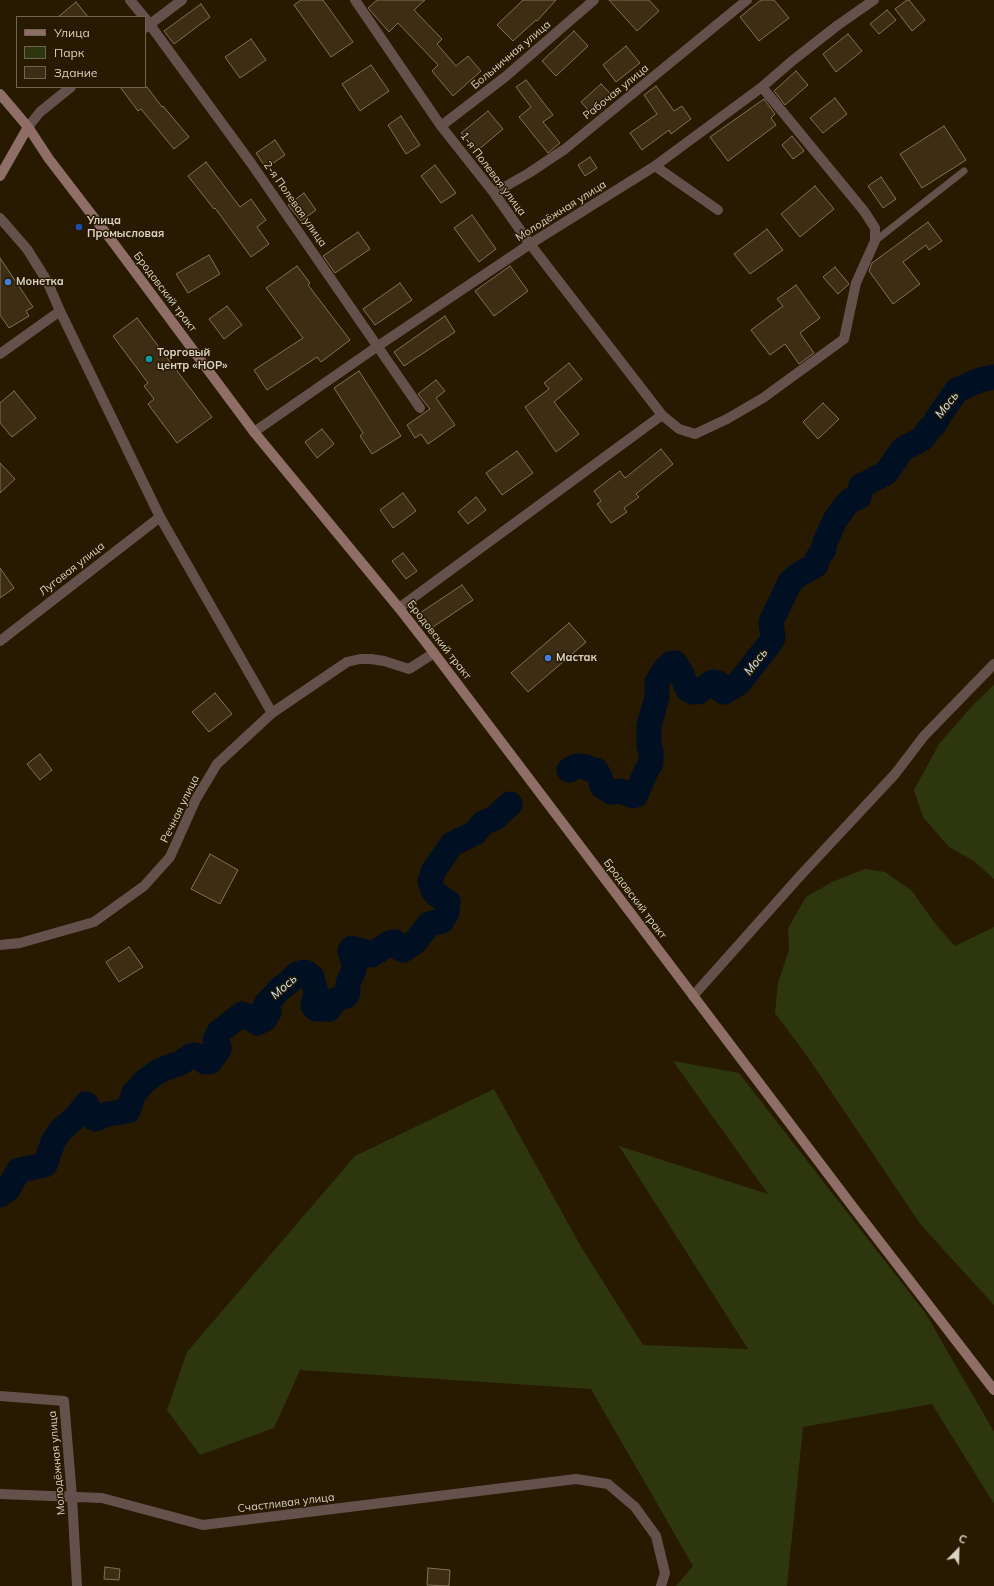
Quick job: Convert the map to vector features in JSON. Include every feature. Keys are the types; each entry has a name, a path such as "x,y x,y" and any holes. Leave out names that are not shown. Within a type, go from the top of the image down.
{"main road":[{"name":"Бродовский тракт","path":"0,94 28,127 49,159 254,432 399,608 434,653 853,1207 994,1390"},
{"path":"0,176 28,127"}],"street":[{"name":"2-я Полевая улица","path":"130,0 142,16"},
{"path":"146,22 182,0"},
{"name":"1-я Полевая улица","path":"355,0 441,126 494,193 530,244 662,415 679,428 695,434 726,419 763,398 844,339 856,283 875,241"},
{"name":"Больничная улица","path":"441,126 506,77 594,0"},
{"name":"Рабочая улица","path":"494,193 529,173 565,149 747,0"},
{"name":"Молодёжная улица","path":"254,432 378,346 530,244 655,166 762,87 838,25 874,0"},
{"name":"2-я Полевая улица","path":"146,22 251,163 420,408"},
{"path":"762,87 864,211 875,228 875,241"},
{"path":"28,127 40,112 70,88"},
{"path":"655,166 718,210"},
{"path":"0,218 27,249 47,281 60,311 160,517 272,714"},
{"path":"0,354 60,311"},
{"path":"399,608 662,415"},
{"name":"Луговая улица","path":"0,640 160,517"},
{"name":"Речная улица","path":"0,945 20,942 94,922 144,886 170,857 196,799 217,764 272,714 348,662 360,659 371,659 384,661 409,669 434,653"},
{"path":"694,996 800,876 895,774 924,736 994,664"},
{"name":"Молодёжная улица","path":"0,1396 64,1401 77,1586"},
{"name":"Счастливая улица","path":"0,1494 102,1498 203,1525 576,1479 608,1484 636,1507 656,1536 665,1573 661,1586"}],"lane":[{"path":"875,241 964,171"}],"green space":[{"path":"994,685 994,879 974,861 949,847 923,817 914,790 939,744 973,705"},
{"path":"865,869 885,872 912,891 937,926 955,946 994,927 994,1305 921,1225 805,1053 775,1013 778,983 789,950 788,928 806,897 832,882"},
{"path":"673,1061 739,1073 926,1314 994,1432 994,1504 932,1404 803,1427 787,1586 676,1586 693,1566 591,1389 300,1370 274,1428 200,1455 167,1410 187,1352 355,1156 494,1089 580,1245 643,1345 748,1349 619,1146 768,1194"}],"building":[{"path":"301,0 323,0 353,42 331,57 294,5"},
{"path":"377,0 425,0 414,10 442,39 437,44 456,66 468,56 481,71 453,96 432,71 438,65 398,23 389,32 368,8"},
{"path":"523,0 556,0 537,21 536,20 513,41 497,25"},
{"path":"609,0 649,0 659,11 637,31"},
{"path":"761,0 774,0 789,18 759,41 740,17"},
{"path":"909,0 925,20 912,31 895,9"},
{"path":"76,2 87,16 59,16"},
{"path":"201,4 210,17 174,44 164,31"},
{"path":"887,10 896,20 879,34 870,24"},
{"path":"574,31 588,46 556,76 542,61"},
{"path":"848,34 862,51 836,72 823,54"},
{"path":"251,39 266,60 240,78 225,57"},
{"path":"626,46 640,63 616,82 603,65"},
{"path":"371,65 389,91 360,111 342,84"},
{"path":"796,71 808,85 785,105 774,91"},
{"path":"526,80 553,115 543,122 560,143 548,153 519,117 531,107 516,87"},
{"path":"601,84 610,93 590,112 581,102"},
{"path":"656,86 674,111 682,106 691,119 671,134 669,130 642,150 630,133 657,114 644,95"},
{"path":"147,87 162,107 163,106 189,137 174,149 141,109 138,111 121,88"},
{"path":"835,98 847,114 823,133 810,118"},
{"path":"764,99 775,114 771,118 776,125 728,161 710,137"},
{"path":"488,111 503,129 477,151 461,133"},
{"path":"401,116 420,145 406,154 388,125"},
{"path":"944,126 966,160 922,188 900,154"},
{"path":"792,136 804,151 793,159 782,145"},
{"path":"275,140 285,155 266,168 256,153"},
{"path":"590,157 597,168 585,176 578,165"},
{"path":"206,162 240,207 251,199 266,220 257,227 269,244 251,257 215,208 214,209 188,176"},
{"path":"435,165 456,193 441,203 421,176"},
{"path":"881,177 896,199 883,208 868,186"},
{"path":"815,186 834,209 800,237 781,214"},
{"path":"304,193 316,210 301,221 288,205"},
{"path":"472,215 496,249 479,262 454,228"},
{"path":"928,222 942,241 929,250 926,245 903,262 920,284 893,304 869,271 872,263"},
{"path":"767,229 783,250 750,274 734,254"},
{"path":"358,232 370,249 335,273 323,256"},
{"path":"209,255 220,274 188,293 176,274"},
{"name":"Монетка","path":"0,258 33,307 26,311 29,316 9,328 0,315"},
{"path":"297,266 310,283 308,285 350,340 321,362 317,357 267,390 254,370 303,338 266,288"},
{"path":"510,266 528,291 494,316 475,291"},
{"path":"835,267 849,284 838,294 823,277"},
{"path":"400,283 412,300 375,325 363,309"},
{"path":"796,285 820,318 800,333 814,353 799,364 785,344 770,355 751,330 783,306 777,299"},
{"path":"227,306 242,325 224,339 209,319"},
{"path":"445,316 455,332 404,366 394,352"},
{"name":"Торговый центр «НОР»","path":"137,318 212,417 177,443 148,404 154,399 144,386 148,383 113,336"},
{"path":"569,363 582,379 554,402 579,434 556,452 525,407 549,389 544,383"},
{"path":"359,371 401,436 372,454 360,436 363,433 334,388"},
{"path":"436,380 445,391 436,398 455,425 428,444 421,434 415,438 407,425 430,409 418,394"},
{"path":"14,391 36,418 12,437 0,423 0,403"},
{"path":"823,403 839,419 818,439 803,422"},
{"path":"322,429 334,444 317,458 305,442"},
{"path":"661,449 673,464 636,494 639,497 624,508 627,512 611,523 597,504 601,501 594,491 620,471 625,478"},
{"path":"517,451 533,473 502,495 486,473"},
{"path":"0,463 15,479 0,493"},
{"path":"403,493 416,511 393,528 380,510"},
{"path":"476,497 486,510 468,524 458,512"},
{"path":"403,553 417,571 406,579 392,561"},
{"path":"0,568 14,588 0,598"},
{"path":"462,585 473,600 430,629 420,613"},
{"name":"Мастак","path":"569,623 586,642 528,692 511,673"},
{"path":"215,693 232,714 209,732 192,712"},
{"path":"40,754 52,770 40,780 27,764"},
{"path":"210,854 238,870 220,904 191,889"},
{"path":"129,947 143,967 119,982 106,962"},
{"path":"105,1567 120,1569 119,1580 104,1579"},
{"path":"428,1568 450,1570 449,1586 427,1585"}],"waterway":[{"name":"Мось","path":"569,770 577,766 596,770 600,777 602,786 611,792 621,791 633,796 636,795 651,763 649,726 657,697 657,682 665,669 672,663 675,663 682,674 688,690 693,692 698,692 713,682 718,683 721,690 724,692 739,683 773,638 771,622 790,582 798,575 816,565 817,559 824,549 825,542 835,520 851,500 859,497 861,486 886,473 903,449 922,439 934,425 957,390 980,380 994,377"},
{"name":"Мось","path":"0,1195 8,1189 19,1170 45,1165 53,1142 61,1130 76,1117 86,1104 95,1119 108,1114 128,1111 134,1093 145,1081 159,1071 180,1063 193,1055 199,1056 205,1062 210,1062 219,1049 219,1046 215,1040 219,1032 242,1014 248,1016 257,1023 265,1019 269,1012 265,1006 266,1004 297,974 305,972 312,977 316,992 313,1006 316,1009 329,1009 335,1000 346,996 348,993 348,983 354,970 354,964 350,951 352,948 371,955 392,942 395,942 399,948 403,950 415,942 429,924 442,921 447,912 448,902 436,894 433,890 430,881 434,870 452,844 475,833 483,823 495,818 510,804"}],"place":[{"name":"Улица Промысловая","path":"79,227"},
{"name":"Монетка","path":"8,282"},
{"name":"Торговый центр «НОР»","path":"149,359"},
{"name":"Мастак","path":"548,658"}]}
